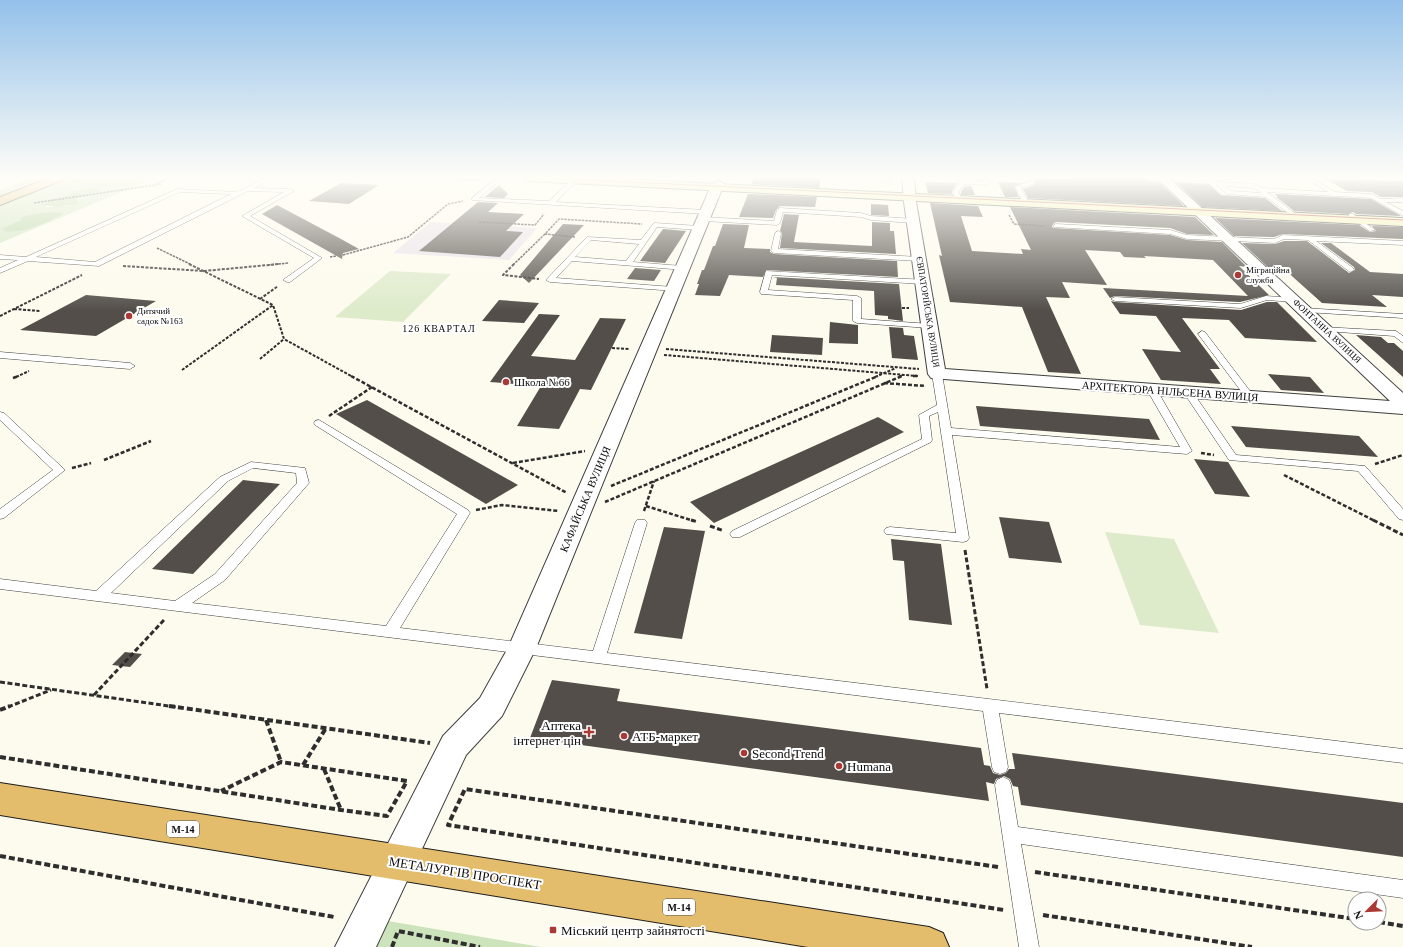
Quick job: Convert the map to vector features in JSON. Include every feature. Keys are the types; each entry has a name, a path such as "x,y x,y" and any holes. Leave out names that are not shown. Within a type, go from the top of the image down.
{"highway":[{"name":"МЕТАЛУРГІВ ПРОСПЕКТ","path":"0,799 929,947"}],"street":[{"path":"673,289 702,222"},
{"name":"ЄВПАТОРІЙСЬКА ВУЛИЦЯ","path":"913,222 938,374"},
{"name":"ФОНТАННА ВУЛИЦЯ","path":"1211,222 1403,403"},
{"name":"КАФАЙСЬКА ВУЛИЦЯ","path":"396,862 454,746 491,707 522,648 673,289"},
{"name":"АРХІТЕКТОРА НІЛЬСЕНА ВУЛИЦЯ","path":"938,374 1403,408"},
{"path":"354,947 396,862"}],"lane":[{"path":"0,271 108,222"},
{"path":"0,257 100,264 179,222"},
{"path":"256,222 319,258 287,280"},
{"path":"628,264 655,225 682,222"},
{"path":"757,222 777,222"},
{"path":"1361,222 1372,230"},
{"path":"1056,226 1170,232 1187,237 1275,241 1283,237 1403,243"},
{"path":"778,233 774,251 919,259"},
{"path":"550,280 589,238 643,242"},
{"path":"1384,238 1390,243"},
{"path":"1310,239 1350,270"},
{"path":"570,259 682,268"},
{"path":"923,282 769,273 764,292 858,298 857,321 930,326"},
{"path":"550,280 673,289"},
{"path":"1115,299 1241,306 1266,298 1299,305 1403,316"},
{"path":"1325,329 1396,334 1403,340"},
{"path":"1202,334 1250,397"},
{"path":"0,355 130,366"},
{"path":"890,531 963,538 938,374"},
{"path":"1152,390 1187,451"},
{"path":"1190,392 1233,458 1361,468 1403,516"},
{"path":"736,534 927,440 924,415 943,406"},
{"path":"0,515 60,470 1,418"},
{"path":"319,423 464,513 390,632"},
{"path":"946,430 1187,451"},
{"path":"98,596 224,479 251,465 301,470 303,483 220,577 177,606"},
{"path":"598,657 641,523"},
{"path":"0,584 1403,756"},
{"path":"990,705 1000,767"},
{"path":"1003,785 1030,947"},
{"path":"1011,834 1403,889"}],"path":[{"path":"343,255 408,237 426,222"},
{"path":"483,222 535,225"},
{"path":"1014,224 1056,226"},
{"path":"545,234 503,275 550,280"},
{"path":"143,240 273,305 284,339 512,463 582,504"},
{"path":"0,316 100,264 204,271 266,266 319,258"},
{"path":"260,299 287,280"},
{"path":"182,370 273,305"},
{"path":"14,309 40,311"},
{"path":"260,359 284,339"},
{"path":"647,351 896,368 938,374"},
{"path":"647,351 903,375 938,374"},
{"path":"582,504 896,368"},
{"path":"486,508 502,505 582,504 654,481 903,375"},
{"path":"341,408 372,387"},
{"path":"104,460 151,441"},
{"path":"512,463 607,447"},
{"path":"1187,451 1233,458"},
{"path":"1361,468 1403,455"},
{"path":"1254,460 1403,535"},
{"path":"60,470 91,463"},
{"path":"641,523 654,481"},
{"path":"646,506 698,522"},
{"path":"963,538 990,705"},
{"path":"94,695 177,606"},
{"path":"0,682 425,742"},
{"path":"0,710 52,690"},
{"path":"266,720 281,762"},
{"path":"303,765 326,728"},
{"path":"0,757 341,810 388,816 407,781 281,762 222,791"},
{"path":"324,769 341,810"},
{"path":"1252,947 448,825 465,789 1347,918"},
{"path":"0,856 334,917"},
{"path":"1387,923 1403,926"},
{"path":"392,947 398,931 480,947"}],"shaded area":[{"path":"431,222 537,228 509,260 393,253"}],"green space":[{"path":"0,222 17,222 11,225 17,231 43,222 50,222 0,243"},
{"path":"16,222 46,222 19,231 3,231 4,228"},
{"path":"390,271 451,274 403,322 335,317"},
{"path":"1105,532 1174,539 1219,633 1140,625"},
{"path":"376,919 541,947 363,947"}],"building":[{"path":"277,222 309,222 359,249 343,253 342,259"},
{"path":"454,222 515,222 506,231 523,232 500,257 419,251"},
{"path":"782,222 798,222 794,242 872,246 872,222 890,223 890,231 894,231 896,254 780,248 782,233 780,231"},
{"path":"934,222 963,222 972,251 1023,254 1021,249 1031,250 1017,222 1056,222 1052,227 1170,235 1187,240 1222,242 1247,267 1239,266 1269,295 1240,302 1115,296 1110,298 1103,288 1248,296 1213,260 1144,256 1146,258 1124,257 1120,252 1085,250 1107,285 1062,282 1070,298 1046,297 1081,374 1048,372 1022,307 950,302 939,255 942,256"},
{"path":"1060,222 1200,222 1214,235 1187,234 1170,228"},
{"path":"1219,222 1301,222 1359,225 1370,232 1376,231 1372,226 1403,227 1403,239 1283,234 1274,237 1234,236"},
{"path":"563,224 584,225 529,283 520,275"},
{"path":"723,224 749,225 744,248 770,249 770,252 774,254 897,261 898,277 766,270 763,277 729,275 720,296 695,295 702,270 704,270 713,246 715,246"},
{"path":"663,229 686,231 665,263 640,261"},
{"path":"1284,241 1307,241 1349,273 1355,270 1354,267 1321,243 1331,243 1370,272 1403,274 1403,297 1372,295 1387,307 1322,303 1284,269 1269,268 1242,243 1275,244"},
{"path":"635,268 661,270 654,281 627,279"},
{"path":"773,277 899,284 903,321 888,319 888,316 875,315 874,291 776,285 777,278"},
{"path":"86,295 156,301 96,336 20,330"},
{"path":"499,300 539,303 524,323 482,321"},
{"path":"1111,301 1241,310 1267,302 1277,302 1317,342 1245,338 1229,320 1182,318 1220,369 1210,369 1221,384 1161,380 1142,349 1181,352 1156,316 1120,314"},
{"path":"539,314 560,315 531,356 575,360 600,318 626,319 591,390 580,389 559,429 517,426 541,386 490,382"},
{"path":"830,322 858,325 858,344 829,343"},
{"path":"889,327 903,328 904,335 914,336 918,360 892,358"},
{"path":"772,335 823,338 822,355 770,352"},
{"path":"1356,335 1381,337 1388,343 1394,343 1403,351 1403,377"},
{"path":"1268,374 1310,377 1324,393 1281,390"},
{"path":"367,400 518,485 486,504 336,414"},
{"path":"976,406 1149,419 1160,440 980,426"},
{"path":"878,417 904,432 714,523 690,502"},
{"path":"1231,426 1359,436 1378,457 1246,447"},
{"path":"1194,459 1228,462 1250,497 1215,494"},
{"path":"243,480 280,484 193,574 152,569"},
{"path":"999,517 1049,522 1062,563 1009,558"},
{"path":"664,527 705,531 682,639 634,633"},
{"path":"891,539 941,544 952,625 909,620 904,561 893,560"},
{"path":"125,652 142,654 130,667 112,665"},
{"path":"552,680 620,689 617,701 981,748 984,765 990,766 993,773 1000,775 1006,773 1009,769 1015,769 1012,753 1403,803 1403,857 1021,805 1018,787 1013,786 1010,779 1004,776 996,779 994,784 986,782 989,801 530,738"}],"place":[{"name":"Міграційна служба","path":"1238,275"},
{"name":"Дитячий садок №163","path":"129,316"},
{"name":"Школа №66","path":"506,382"},
{"name":"Аптека інтернет цін","path":"589,732"},
{"name":"АТБ-маркет","path":"624,736"},
{"name":"Second Trend","path":"744,753"},
{"name":"Humana","path":"839,766"},
{"name":"Міський центр зайнятості","path":"553,930"}],"district":[{"name":"126 КВАРТАЛ","path":"439,328"}]}
